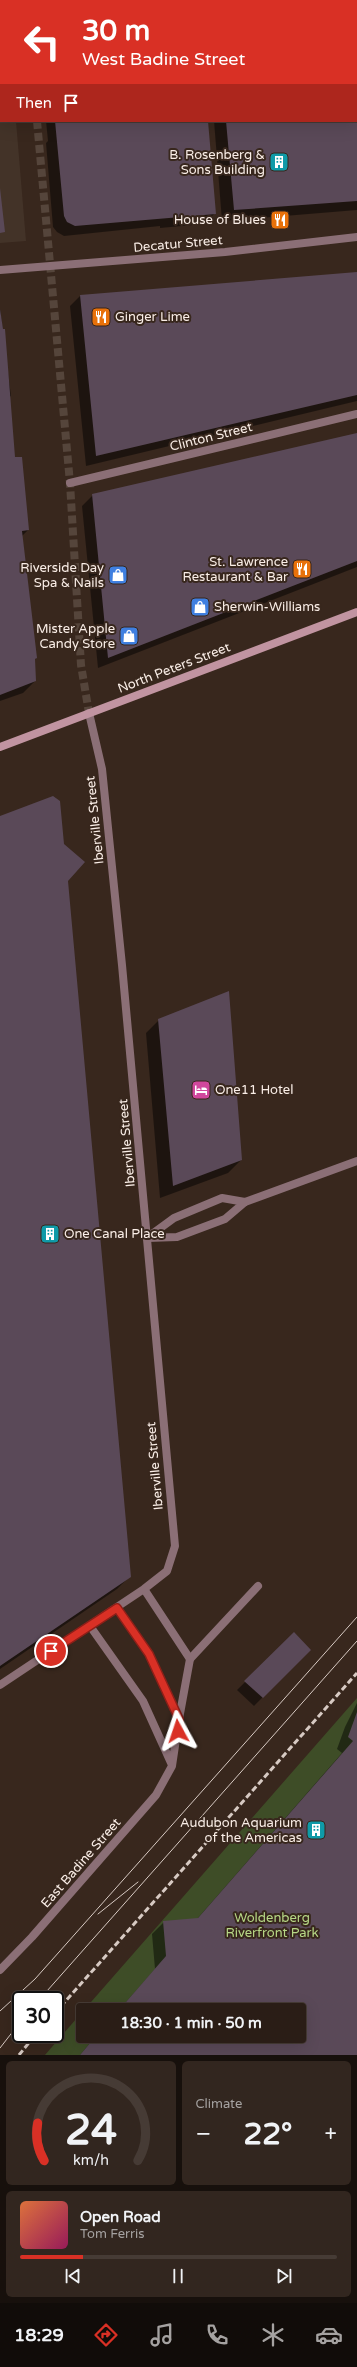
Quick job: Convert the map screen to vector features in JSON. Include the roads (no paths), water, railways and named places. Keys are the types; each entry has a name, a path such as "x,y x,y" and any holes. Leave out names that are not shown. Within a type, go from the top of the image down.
{"street":[{"name":"Decatur Street","path":"0,270 225,252 357,237"},
{"name":"Clinton Street","path":"70,483 357,414"},
{"name":"North Peters Street","path":"0,747 357,612"},
{"name":"Iberville Street","path":"90,713 102,768 175,1546 167,1571 144,1589"},
{"path":"147,1238 177,1237 224,1219 245,1202 357,1161"},
{"path":"147,1238 174,1218 222,1198 245,1202"},
{"path":"0,1685 144,1589 190,1659 258,1586"},
{"path":"117,1608 149,1654 179,1719"},
{"path":"90,1626 143,1701 172,1766"},
{"name":"East Badine Street","path":"0,1970 32,1937 156,1795 172,1766 190,1659"}],"tunnel":[{"path":"37,122 70,483 81,665 89,713"}],"tram line":[{"path":"0,2011 35,1979 357,1617"},
{"path":"47,1991 357,1641"},
{"path":"98,1914 138,1882"},
{"path":"0,2048 12,2033"}],"railway":[{"path":"64,2003 357,1673"},
{"path":"19,2055 29,2043"}],"place":[{"name":"B. Rosenberg & Sons Building","path":"279,162"},
{"name":"House of Blues","path":"280,220"},
{"name":"Ginger Lime","path":"101,317"},
{"name":"St. Lawrence Restaurant & Bar","path":"302,569"},
{"name":"Riverside Day Spa & Nails","path":"118,575"},
{"name":"Sherwin-Williams","path":"200,607"},
{"name":"Mister Apple Candy Store","path":"129,636"},
{"name":"One11 Hotel","path":"201,1090"},
{"name":"One Canal Place","path":"50,1234"},
{"name":"Audubon Aquarium of the Americas","path":"316,1830"}],"park label":[{"name":"Woldenberg Riverfront Park","path":"272,1926"}]}
